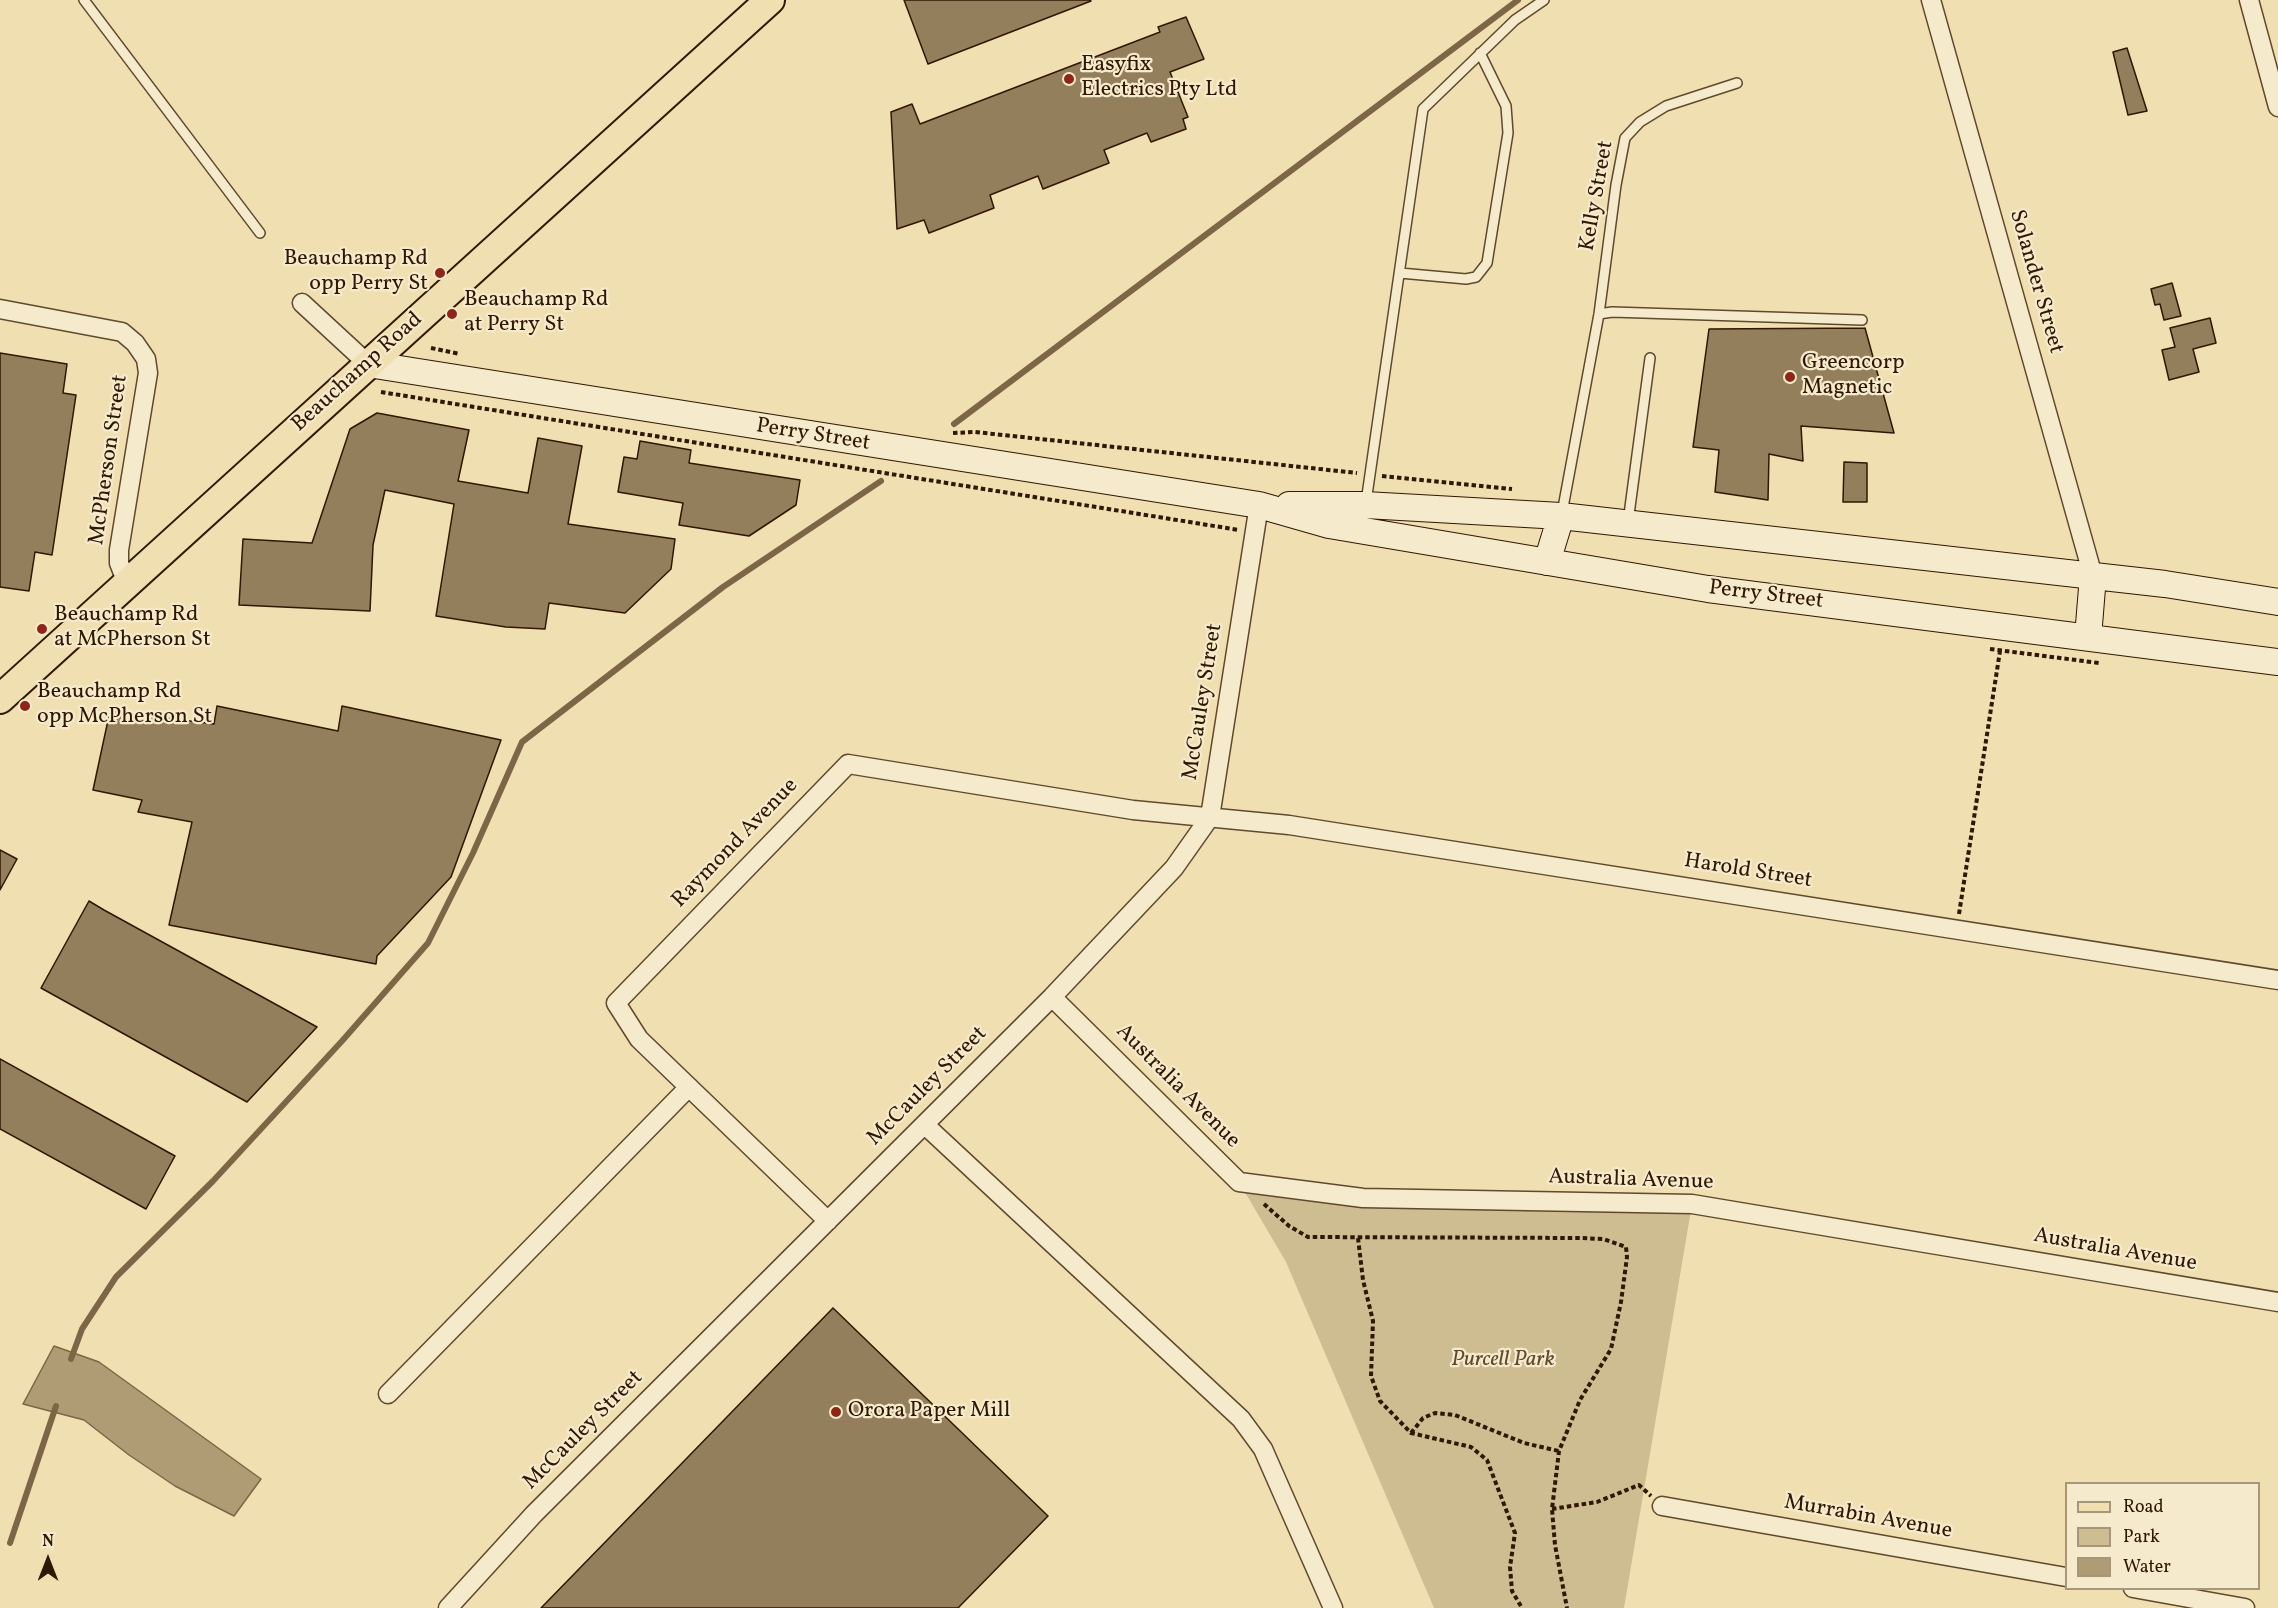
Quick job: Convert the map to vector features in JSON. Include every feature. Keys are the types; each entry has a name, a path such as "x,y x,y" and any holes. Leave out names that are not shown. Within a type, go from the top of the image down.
{"main road":[{"name":"Beauchamp Road","path":"0,699 770,0"}],"street":[{"name":"Solander Street","path":"1930,0 2093,576"},
{"path":"2249,0 2278,107"},
{"path":"302,303 369,364"},
{"name":"McPherson Street","path":"0,309 122,332 135,343 146,359 148,373 119,550 119,563 127,583"},
{"name":"Perry Street","path":"369,364 944,457 1259,505 1329,525 1708,589 2278,662"},
{"name":"Perry Street","path":"1259,505 1365,505 1561,516 2093,576 2278,602"},
{"name":"McCauley Street","path":"448,1608 534,1514 1052,997 1174,868 1210,817 1259,505"},
{"path":"1547,562 1561,516"},
{"path":"2088,637 2093,576"},
{"name":"Raymond Avenue","path":"828,1221 639,1040 616,1003 848,764 1133,810 1210,817"},
{"name":"Harold Street","path":"1210,817 1289,825 2278,980"},
{"name":"Australia Avenue","path":"1052,997 1239,1182 1363,1198 1692,1204 2278,1302"},
{"path":"388,1394 689,1087"},
{"path":"925,1125 1241,1419 1263,1449 1333,1608"},
{"name":"Murrabin Avenue","path":"1662,1506 2065,1577"},
{"path":"2144,1590 2245,1608"}],"lane":[{"path":"84,0 260,233"},
{"path":"1365,505 1423,109 1515,20 1544,0"},
{"path":"1400,273 1466,279 1476,277 1487,263 1508,133 1506,106 1480,52"},
{"name":"Kelly Street","path":"1561,516 1599,314 1616,185 1625,138 1640,122 1666,106 1737,83"},
{"path":"1599,314 1612,312 1862,320"},
{"path":"1627,524 1650,358"}],"path":[{"path":"431,348 465,356"},
{"path":"381,392 1255,532"},
{"path":"949,433 986,433 1520,490"},
{"path":"1957,929 2000,651 1988,649"},
{"path":"1239,1182 1289,1226 1308,1237 1580,1238 1603,1239 1626,1247 1627,1257 1621,1302 1611,1349 1580,1400 1559,1451 1552,1509 1555,1545 1567,1608"},
{"path":"1358,1238 1363,1280 1373,1321 1371,1376 1380,1401 1411,1433 1472,1447 1487,1460 1515,1533 1510,1566 1512,1591 1522,1608"},
{"path":"1411,1433 1423,1418 1435,1413 1455,1415 1524,1443 1559,1451"},
{"path":"1552,1509 1597,1502 1639,1485 1662,1506"}],"green space":[{"name":"Purcell Park","path":"1239,1182 1363,1198 1692,1204 1624,1608 1434,1608 1286,1262"}],"water":[{"path":"54,1346 99,1362 261,1479 234,1516 175,1486 129,1455 84,1420 23,1404"}],"building":[{"path":"904,0 1090,0 1091,1 928,64"},
{"path":"1186,17 1204,59 1170,72 1188,117 1183,119 1186,129 1151,142 1147,133 1104,150 1109,163 1043,189 1038,176 990,195 994,208 929,233 924,220 897,229 891,112 912,104 920,124 1160,32 1158,27"},
{"path":"2127,48 2147,111 2128,115 2113,52"},
{"path":"2172,283 2181,316 2164,320 2160,304 2155,305 2151,289"},
{"path":"2210,318 2216,343 2193,349 2199,372 2169,380 2162,350 2175,347 2170,328"},
{"name":"Greencorp Magnetic","path":"1865,328 1894,433 1801,426 1803,461 1769,454 1768,500 1715,492 1719,450 1693,447 1709,329"},
{"path":"0,353 67,364 63,393 76,395 52,555 35,552 29,591 0,587"},
{"path":"377,413 469,430 458,481 528,493 538,438 582,446 568,524 675,539 671,569 625,613 549,603 545,629 506,627 436,616 454,504 385,490 373,545 370,611 239,605 243,539 312,543 350,429"},
{"path":"640,441 691,450 689,463 800,480 796,505 749,536 679,525 683,503 618,492 624,457 637,459"},
{"path":"1844,462 1867,463 1867,502 1843,502"},
{"path":"217,706 338,731 342,706 501,740 451,877 377,956 376,964 169,925 192,822 138,812 142,800 93,790 110,711 214,724"},
{"path":"0,850 17,859 0,890"},
{"path":"89,901 317,1027 247,1102 41,988"},
{"path":"0,1059 175,1156 146,1209 0,1129"},
{"name":"Orora Paper Mill","path":"833,1308 1048,1516 958,1608 541,1608"}],"waterway":[{"path":"954,424 1518,0"},
{"path":"71,1359 82,1329 116,1277 213,1181 342,1041 428,943 473,853 522,742 723,587 881,481"},
{"path":"10,1543 56,1406"}],"place":[{"name":"Easyfix Electrics Pty Ltd","path":"1069,79"},
{"name":"Beauchamp Rd opp Perry St","path":"440,273"},
{"name":"Beauchamp Rd at Perry St","path":"452,314"},
{"name":"Greencorp Magnetic","path":"1790,377"},
{"name":"Beauchamp Rd at McPherson St","path":"42,629"},
{"name":"Beauchamp Rd opp McPherson St","path":"25,706"},
{"name":"Orora Paper Mill","path":"836,1412"}]}
